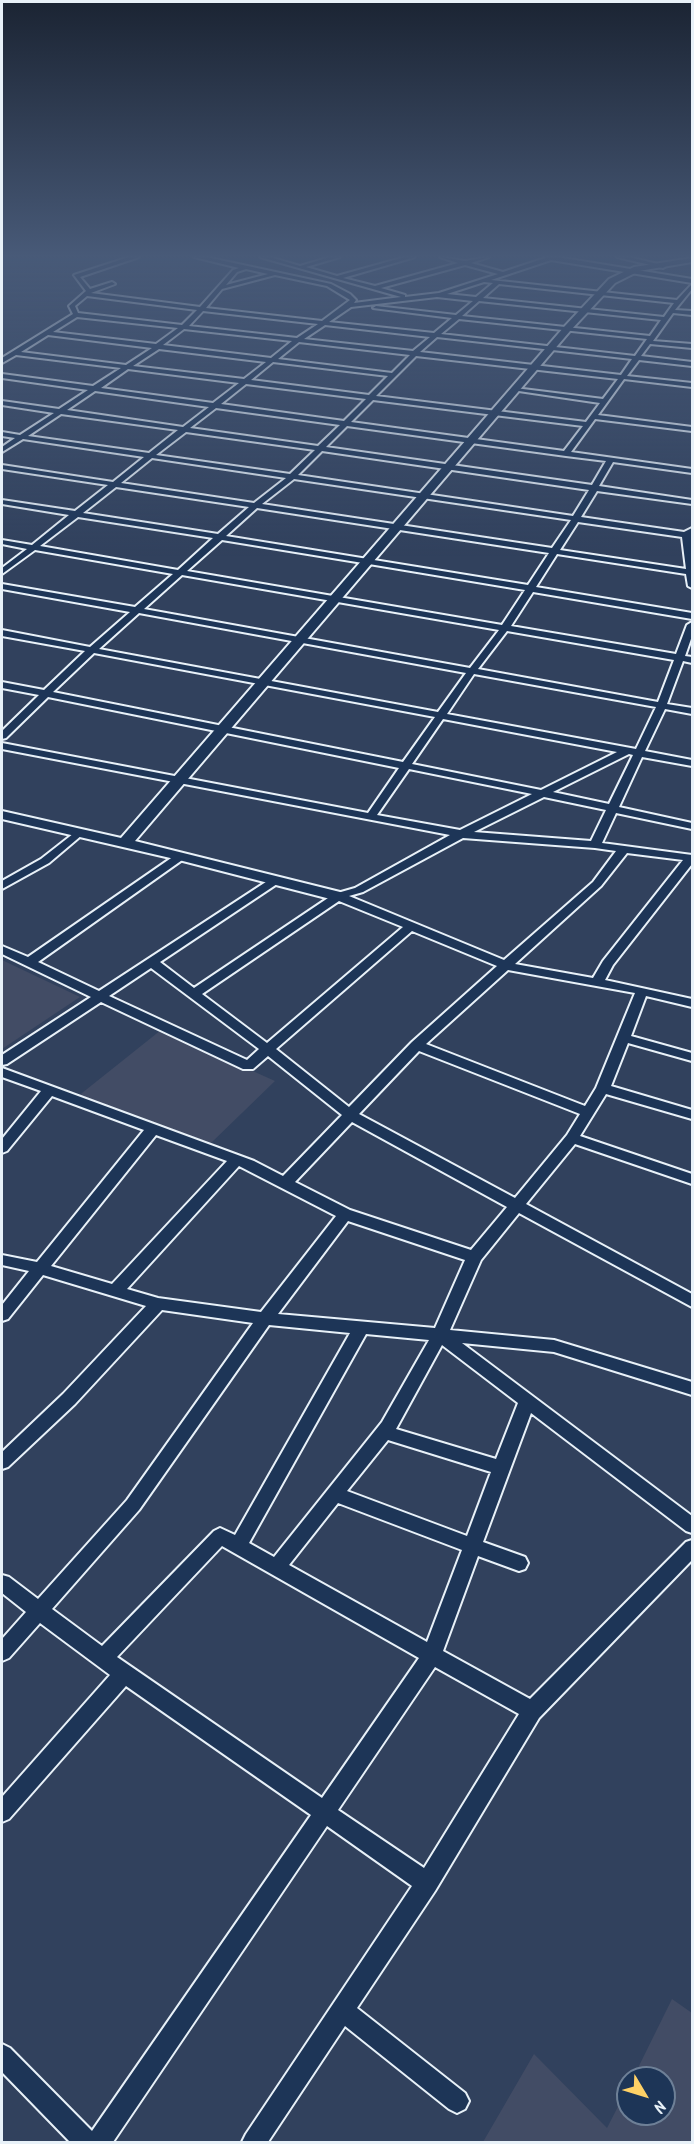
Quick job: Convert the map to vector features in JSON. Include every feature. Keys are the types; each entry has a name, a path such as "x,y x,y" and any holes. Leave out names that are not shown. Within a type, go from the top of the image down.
{"street":[{"path":"45,357 588,424"},
{"path":"2,450 143,357"},
{"path":"241,357 393,375"},
{"path":"2,572 279,357"},
{"path":"2,736 139,609 254,507 292,477 411,357"},
{"path":"440,357 693,385"},
{"path":"125,843 544,357"},
{"path":"637,357 693,364"},
{"path":"566,454 637,357"},
{"path":"2,376 693,471"},
{"path":"515,390 605,401"},
{"path":"2,403 184,430 322,447 693,502"},
{"path":"593,417 693,429"},
{"path":"2,434 575,520 690,533 693,586"},
{"path":"371,816 472,671 505,628 611,460"},
{"path":"2,467 691,572"},
{"path":"2,502 693,616"},
{"path":"2,542 693,660"},
{"path":"2,586 693,711"},
{"path":"595,845 632,752 662,705 678,657 693,625"},
{"path":"2,633 693,763"},
{"path":"2,685 542,792 693,826"},
{"path":"2,746 461,834 595,845 692,858"},
{"path":"195,993 338,896 359,890 542,792 632,752"},
{"path":"2,815 181,856 338,896 507,966 642,991 693,1003"},
{"path":"2,886 45,861 78,833"},
{"path":"285,1183 417,1045 597,884 624,849"},
{"path":"28,963 181,856"},
{"path":"597,983 607,963 692,858"},
{"path":"2,1060 276,880"},
{"path":"2,950 248,1066 411,926"},
{"path":"151,962 195,993 349,1114 514,1206 693,1301"},
{"path":"276,1568 384,1432 440,1335 474,1257 572,1138 603,1088 642,991"},
{"path":"623,1038 693,1057"},
{"path":"417,1045 588,1112"},
{"path":"2,1072 236,1160 345,1214 474,1257"},
{"path":"603,1088 693,1115"},
{"path":"2,1148 50,1089"},
{"path":"2,1316 153,1129"},
{"path":"572,1138 693,1179"},
{"path":"115,1291 236,1160"},
{"path":"2,1652 133,1505 265,1319 345,1214"},
{"path":"2,1260 40,1268 158,1304 265,1319 554,1346 693,1388"},
{"path":"2,1462 69,1399 158,1304"},
{"path":"238,1546 361,1328"},
{"path":"440,1335 693,1526"},
{"path":"99,2142 432,1655 527,1401"},
{"path":"384,1432 501,1468"},
{"path":"335,1494 519,1563"},
{"path":"103,1658 220,1536 531,1712"},
{"path":"254,2142 427,1883 531,1712 693,1548"},
{"path":"2,1583 124,1674 427,1883"},
{"path":"2,1812 124,1674"},
{"path":"342,2010 457,2101"},
{"path":"2,2056 86,2142"}],"shaded area":[{"path":"2,960 80,997 2,1049"},
{"path":"161,1030 275,1081 211,1143 77,1097"},
{"path":"672,1999 692,2013 692,2142 483,2142 534,2054 607,2128 616,2110 616,2126 676,2126 676,2066 639,2066"}]}
